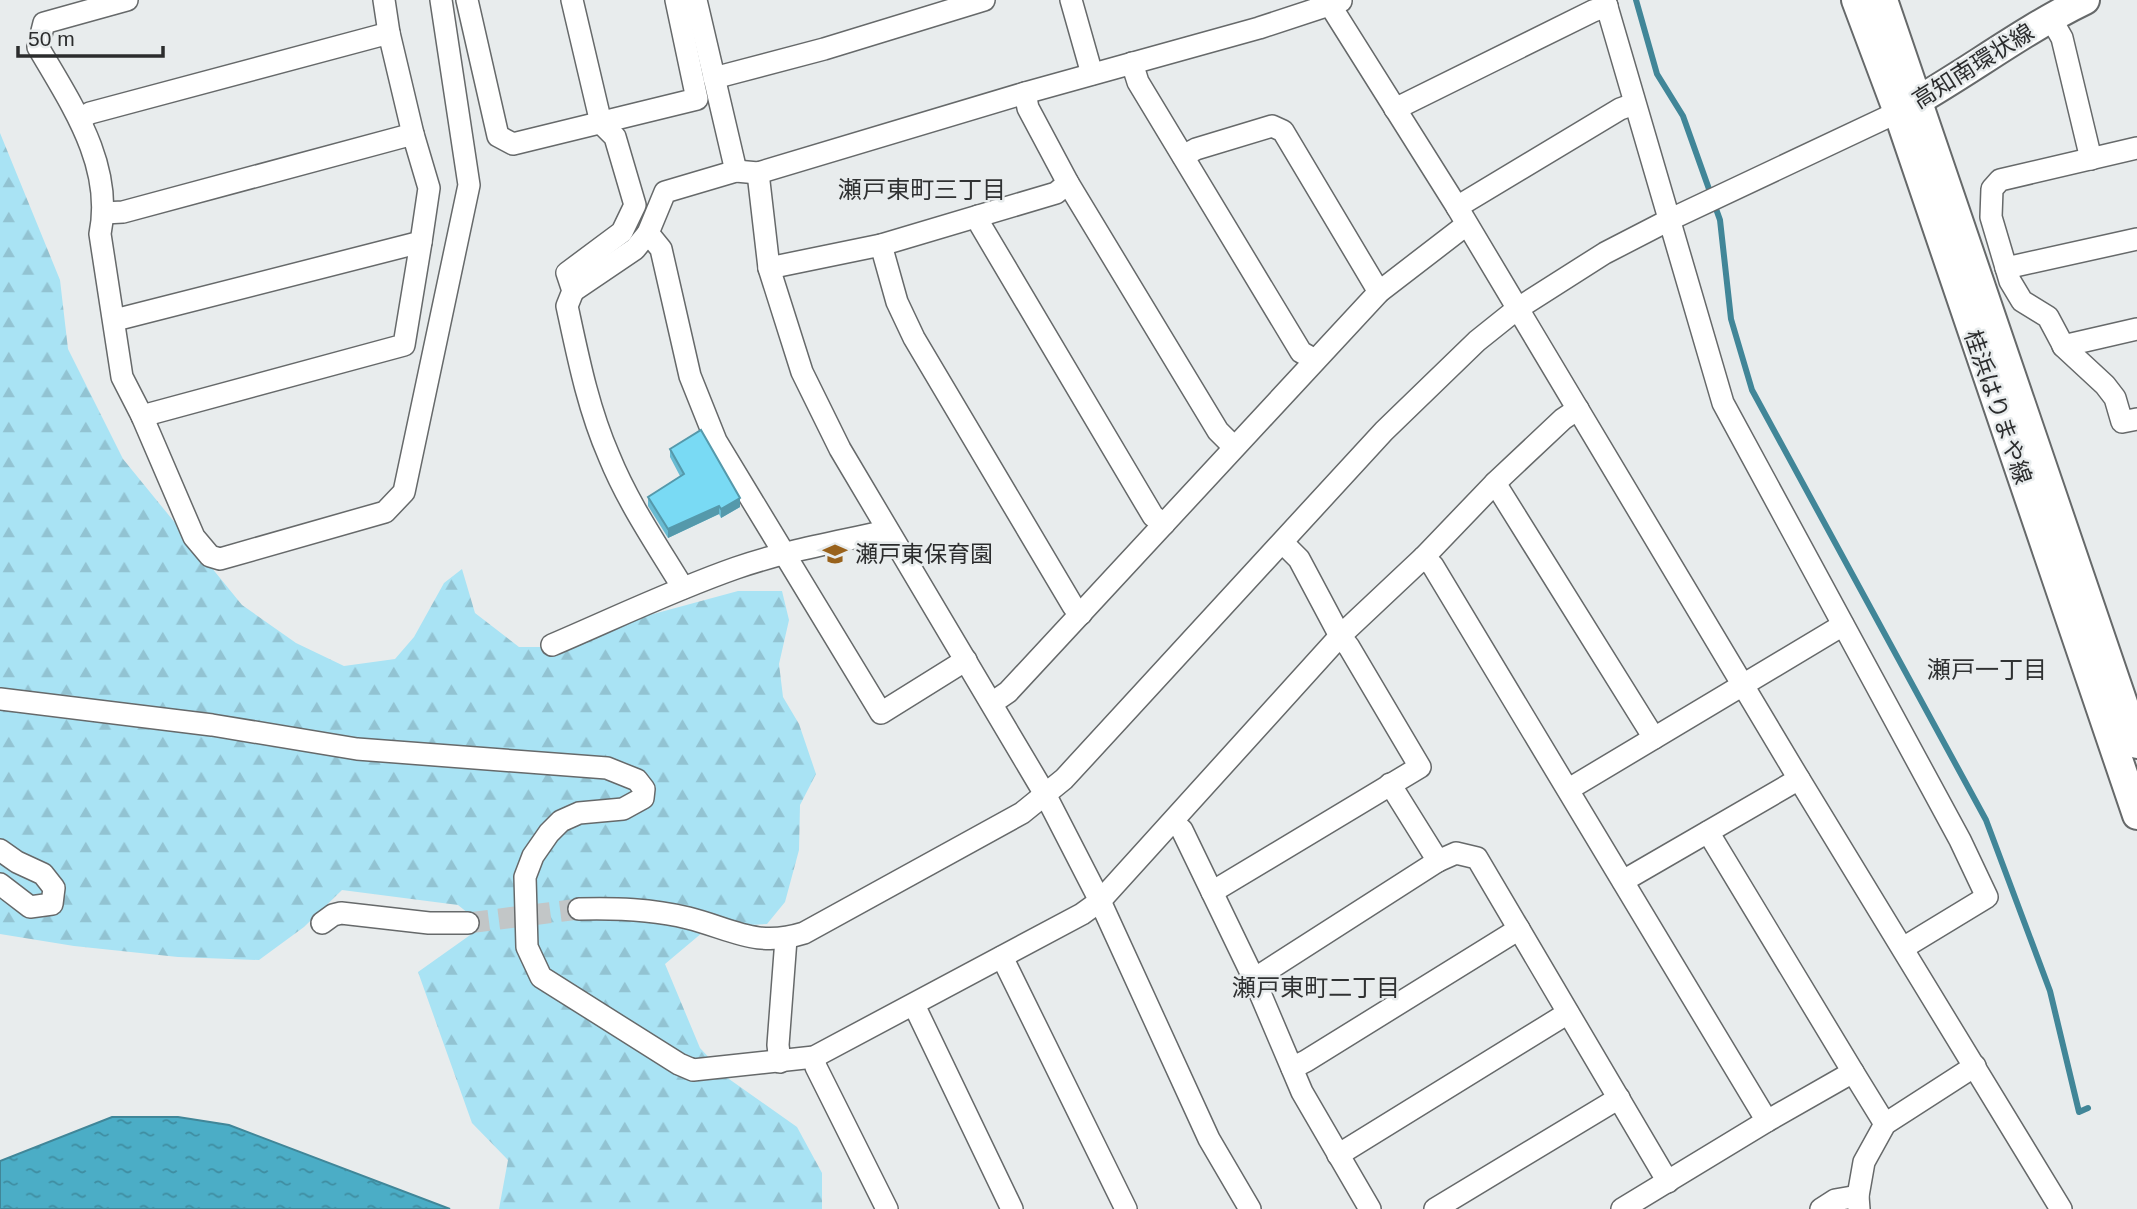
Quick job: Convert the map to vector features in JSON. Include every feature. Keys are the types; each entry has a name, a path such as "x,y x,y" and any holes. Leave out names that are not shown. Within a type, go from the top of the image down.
{"main road":[{"name":"桂浜はりまや線","path":"1856,0 1908,106 2137,744"},
{"name":"桂浜はりまや線","path":"1884,0 1908,106 2137,815"},
{"name":"高知南環状線","path":"1908,106 2050,17 2085,0"}],"street":[{"path":"127,0 44,23 38,47 80,119 97,162 104,213 100,234 122,377 142,416 194,537 210,556 220,559 385,512 404,492 469,185 441,0"},
{"path":"142,416 404,345 429,188 413,134 384,0"},
{"path":"467,0 498,136 513,144 697,99 676,0"},
{"path":"572,0 601,123 615,137 635,205 622,232 567,273 573,291"},
{"path":"696,0 736,171"},
{"path":"714,78 984,0"},
{"path":"1071,0 1092,74"},
{"path":"683,588 621,483 608,455 589,402 567,306 573,291 635,249 648,233 665,192 736,171 758,173 1025,93 1259,28 1336,2 1395,109 2061,1209"},
{"path":"1395,109 1606,3 1723,403 1960,841 1987,897 1903,948"},
{"path":"2050,17 2062,38 2091,159"},
{"path":"80,119 90,113 389,33"},
{"path":"1132,63 1138,82 1301,352 1315,360"},
{"path":"1025,93 1028,108 1068,183 1218,431 1234,447"},
{"path":"992,703 1008,692 1379,292 1462,216 1620,109 1634,104"},
{"path":"579,909 632,908 688,918 753,939 786,939 804,933 1022,813 1064,779 1384,431 1477,341 1517,309 1605,253 1908,106"},
{"path":"1183,156 1196,149 1272,126 1283,131 1379,292"},
{"path":"104,213 122,212 413,134"},
{"path":"2137,148 2000,180 1992,189 1991,217 2010,281 2022,301 2048,317 2063,346 2115,398 2122,422 2137,419"},
{"path":"758,173 769,268 802,372 840,449 1046,796 1100,901 1209,1139 1250,1209"},
{"path":"769,268 881,245 1056,193 1068,183"},
{"path":"978,216 988,238 1153,516 1164,524"},
{"path":"648,233 660,249 690,376 716,441 881,713 966,660"},
{"path":"2006,268 2137,239"},
{"path":"114,320 421,242"},
{"path":"881,245 897,302 914,338 1073,606 1081,614"},
{"path":"2063,346 2137,329"},
{"path":"0,699 212,725 357,749 607,768 638,780 644,789 643,798 636,804 623,809 579,813 561,821 533,856 525,877 527,947 541,976 679,1064 693,1070 814,1057 1082,914 1100,901 1340,636 1563,419 1578,409"},
{"path":"1495,484 1654,738"},
{"path":"552,645 736,568 887,530"},
{"path":"1212,892 1420,767 1349,646 1340,636 1299,559 1283,543"},
{"path":"1424,557 1433,566 1569,789 1767,1121"},
{"path":"1569,789 1843,625"},
{"path":"1623,881 1799,779"},
{"path":"1390,784 1438,861"},
{"path":"1173,822 1182,830 1254,979 1302,1092 1370,1209"},
{"path":"1708,832 1885,1124"},
{"path":"0,850 17,862 43,874 54,888 52,904 30,907 0,884"},
{"path":"1254,979 1438,861 1456,853 1477,858 1668,1182"},
{"path":"322,923 341,913 429,923 468,923"},
{"path":"1292,1068 1519,929"},
{"path":"780,1062 778,1045 786,939"},
{"path":"1002,957 1126,1209"},
{"path":"914,1004 1012,1209"},
{"path":"1338,1154 1568,1013"},
{"path":"814,1057 887,1209"},
{"path":"1821,1209 1835,1200 1858,1202 1864,1162 1885,1124 1975,1066"},
{"path":"1622,1209 1853,1072"},
{"path":"1435,1209 1619,1098"}],"green space":[{"path":"0,133 60,280 68,349 123,459 242,605 296,643 344,666 395,659 414,637 444,583 462,569 475,613 519,647 567,647 598,629 738,591 782,591 789,620 779,664 783,697 799,724 816,774 800,805 799,850 785,902 767,924 709,927 665,964 700,1048 729,1079 797,1127 822,1173 822,1209 499,1209 508,1160 472,1123 418,972 473,933 473,917 458,905 342,890 304,927 259,960 178,957 74,946 0,934"}],"water":[{"path":"112,1117 178,1117 229,1125 450,1209 0,1209 0,1161"}],"building":[{"path":"701,430 740,498 721,509 719,506 668,529 648,497 684,474 670,449"}],"waterway":[{"path":"1636,0 1657,74 1683,116 1720,220 1731,319 1752,390 1986,820 2050,991 2079,1112 2088,1108"}],"tunnel":[{"path":"468,923 579,909"}],"place":[{"name":"瀬戸東保育園","path":"835,554"}],"district":[{"name":"瀬戸東町三丁目","path":"922,189"},
{"name":"瀬戸一丁目","path":"1987,669"},
{"name":"瀬戸東町二丁目","path":"1316,987"}]}
